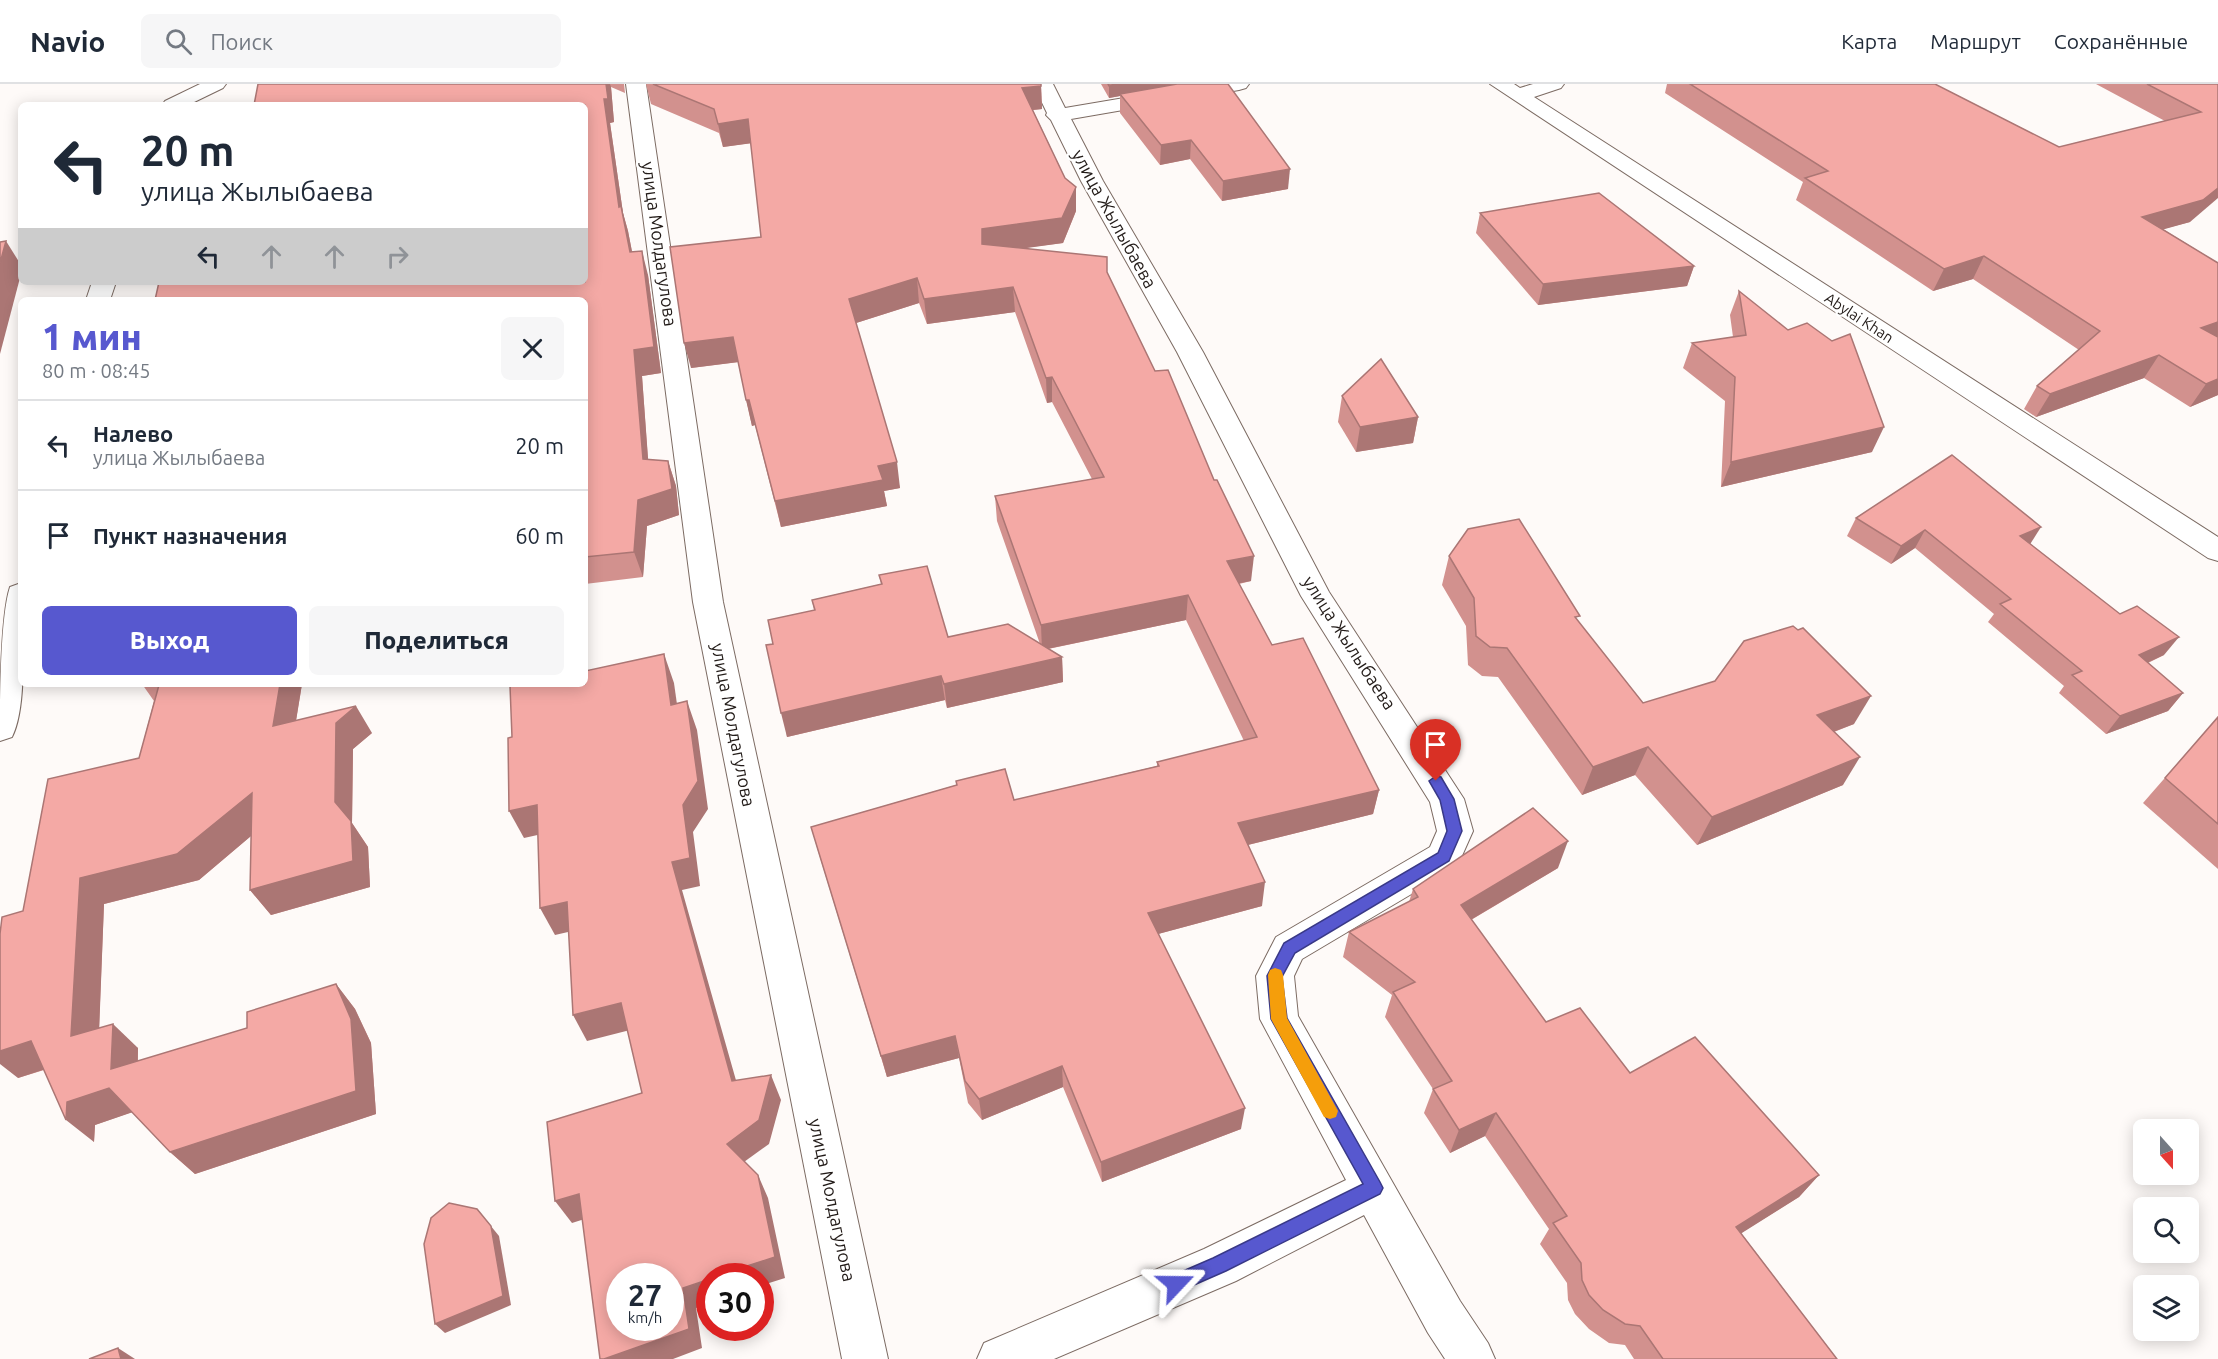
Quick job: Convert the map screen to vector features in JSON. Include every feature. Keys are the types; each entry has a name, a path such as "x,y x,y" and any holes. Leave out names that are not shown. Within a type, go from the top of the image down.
{"street":[{"path":"178,102 216,84"},
{"name":"улица Молдагулова","path":"636,84 708,602 865,1359"},
{"name":"улица Жылыбаева","path":"1043,84 1056,115 1190,352 1316,596 1447,799 1455,831 1444,857 1289,948 1275,976 1279,1019 1444,1317 1472,1359"},
{"path":"1056,115 1122,106 1239,84"},
{"path":"1509,90 1554,84"},
{"name":"Abylai Khan","path":"1509,90 2218,551"},
{"path":"0,728 18,613"},
{"path":"1000,1359 1220,1265 1374,1188"}],"building":[{"path":"258,84 606,84 608,99 604,99 619,207 621,206 630,252 642,251 654,347 634,350 643,459 668,461 672,489 638,500 634,552 588,557 588,297 156,297 158,285 588,285 588,102 255,102"},
{"path":"653,84 1041,84 1041,86 1022,88 1065,178 1076,187 1062,218 982,229 982,244 1107,257 1107,272 1155,371 1168,370 1214,480 1217,480 1254,556 1227,561 1272,645 1303,638 1379,790 1238,823 1265,882 1148,913 1245,1108 1101,1162 1062,1066 979,1099 965,1081 955,1036 881,1056 811,827 957,785 956,781 1005,769 1014,800 1159,766 1157,762 1257,737 1188,595 1041,625 995,496 1104,477 1052,377 1046,378 1013,287 924,299 917,278 849,299 897,462 878,466 883,480 775,501 749,400 746,400 733,337 684,343 670,247 761,237 748,119 718,124 714,109"},
{"path":"1177,84 1228,84 1290,169 1223,181 1191,140 1161,145 1120,94"},
{"path":"1690,84 1935,84 2059,147 2201,112 2147,84 2218,84 2218,188 2203,200 2142,217 2218,263 2218,322 2201,328 2218,337 2218,379 2206,384 2159,355 2050,394 2037,386 2100,331 1984,256 1944,269 1805,178 1828,171"},
{"path":"1599,193 1694,266 1543,284 1480,213"},
{"path":"6,241 0,263 0,242"},
{"path":"1739,291 1788,330 1807,323 1832,341 1850,334 1884,427 1731,462 1735,377 1692,343 1746,335"},
{"path":"1381,359 1418,417 1360,427 1342,396"},
{"path":"1952,455 2041,527 2020,536 2120,614 2137,606 2179,637 2139,655 2183,693 2120,716 2072,675 2082,671 2000,604 2011,599 1925,530 1901,546 1856,518"},
{"path":"1519,519 1580,616 1575,617 1643,703 1715,681 1744,641 1793,626 1798,630 1803,628 1871,696 1817,715 1860,757 1712,817 1648,747 1593,767 1507,648 1490,647 1476,636 1474,598 1449,556 1468,529"},
{"path":"927,566 948,637 1008,624 1062,657 944,684 941,676 781,713 766,645 773,644 768,620 815,610 812,600 882,584 879,575"},
{"path":"664,654 671,705 687,701 698,781 683,805 690,858 672,862 732,1081 771,1075 759,1120 727,1144 758,1175 775,1257 756,1263 696,1263 696,1284 684,1288 684,1263 606,1263 606,1341 655,1341 604,1359 600,1359 579,1194 555,1201 547,1122 642,1093 621,1003 573,1015 567,902 540,908 537,805 509,811 508,738 512,737 510,687 588,687 588,670"},
{"path":"158,687 280,687 273,726 356,706 336,723 335,802 351,821 353,861 250,890 252,793 177,854 80,878 71,1036 113,1024 111,1069 247,1028 247,1012 336,984 351,1019 356,1091 170,1152 109,1088 67,1102 66,1120 31,1041 0,1051 2,917 23,911 48,779 139,758"},
{"path":"2218,717 2218,824 2165,778"},
{"path":"1533,808 1568,841 1461,905 1546,1022 1580,1008 1630,1073 1695,1037 1819,1175 1736,1227 1837,1359 1663,1359 1640,1326 1625,1324 1603,1310 1589,1295 1582,1280 1581,1263 1553,1223 1567,1216 1496,1113 1459,1130 1433,1089 1452,1081 1393,992 1415,982 1349,932 1418,897 1413,889"},
{"path":"449,1203 477,1209 491,1226 503,1296 435,1324 424,1244 431,1218"},
{"path":"684,1295 689,1329 684,1331"},
{"path":"118,1348 121,1359 89,1359"}],"slow traffic":[{"path":"1275,975 1279,1019 1330,1111"}],"route":[{"path":"1176,1284 1220,1265 1374,1188 1279,1019 1275,976 1289,948 1444,857 1455,831 1447,799 1436,781"}]}
